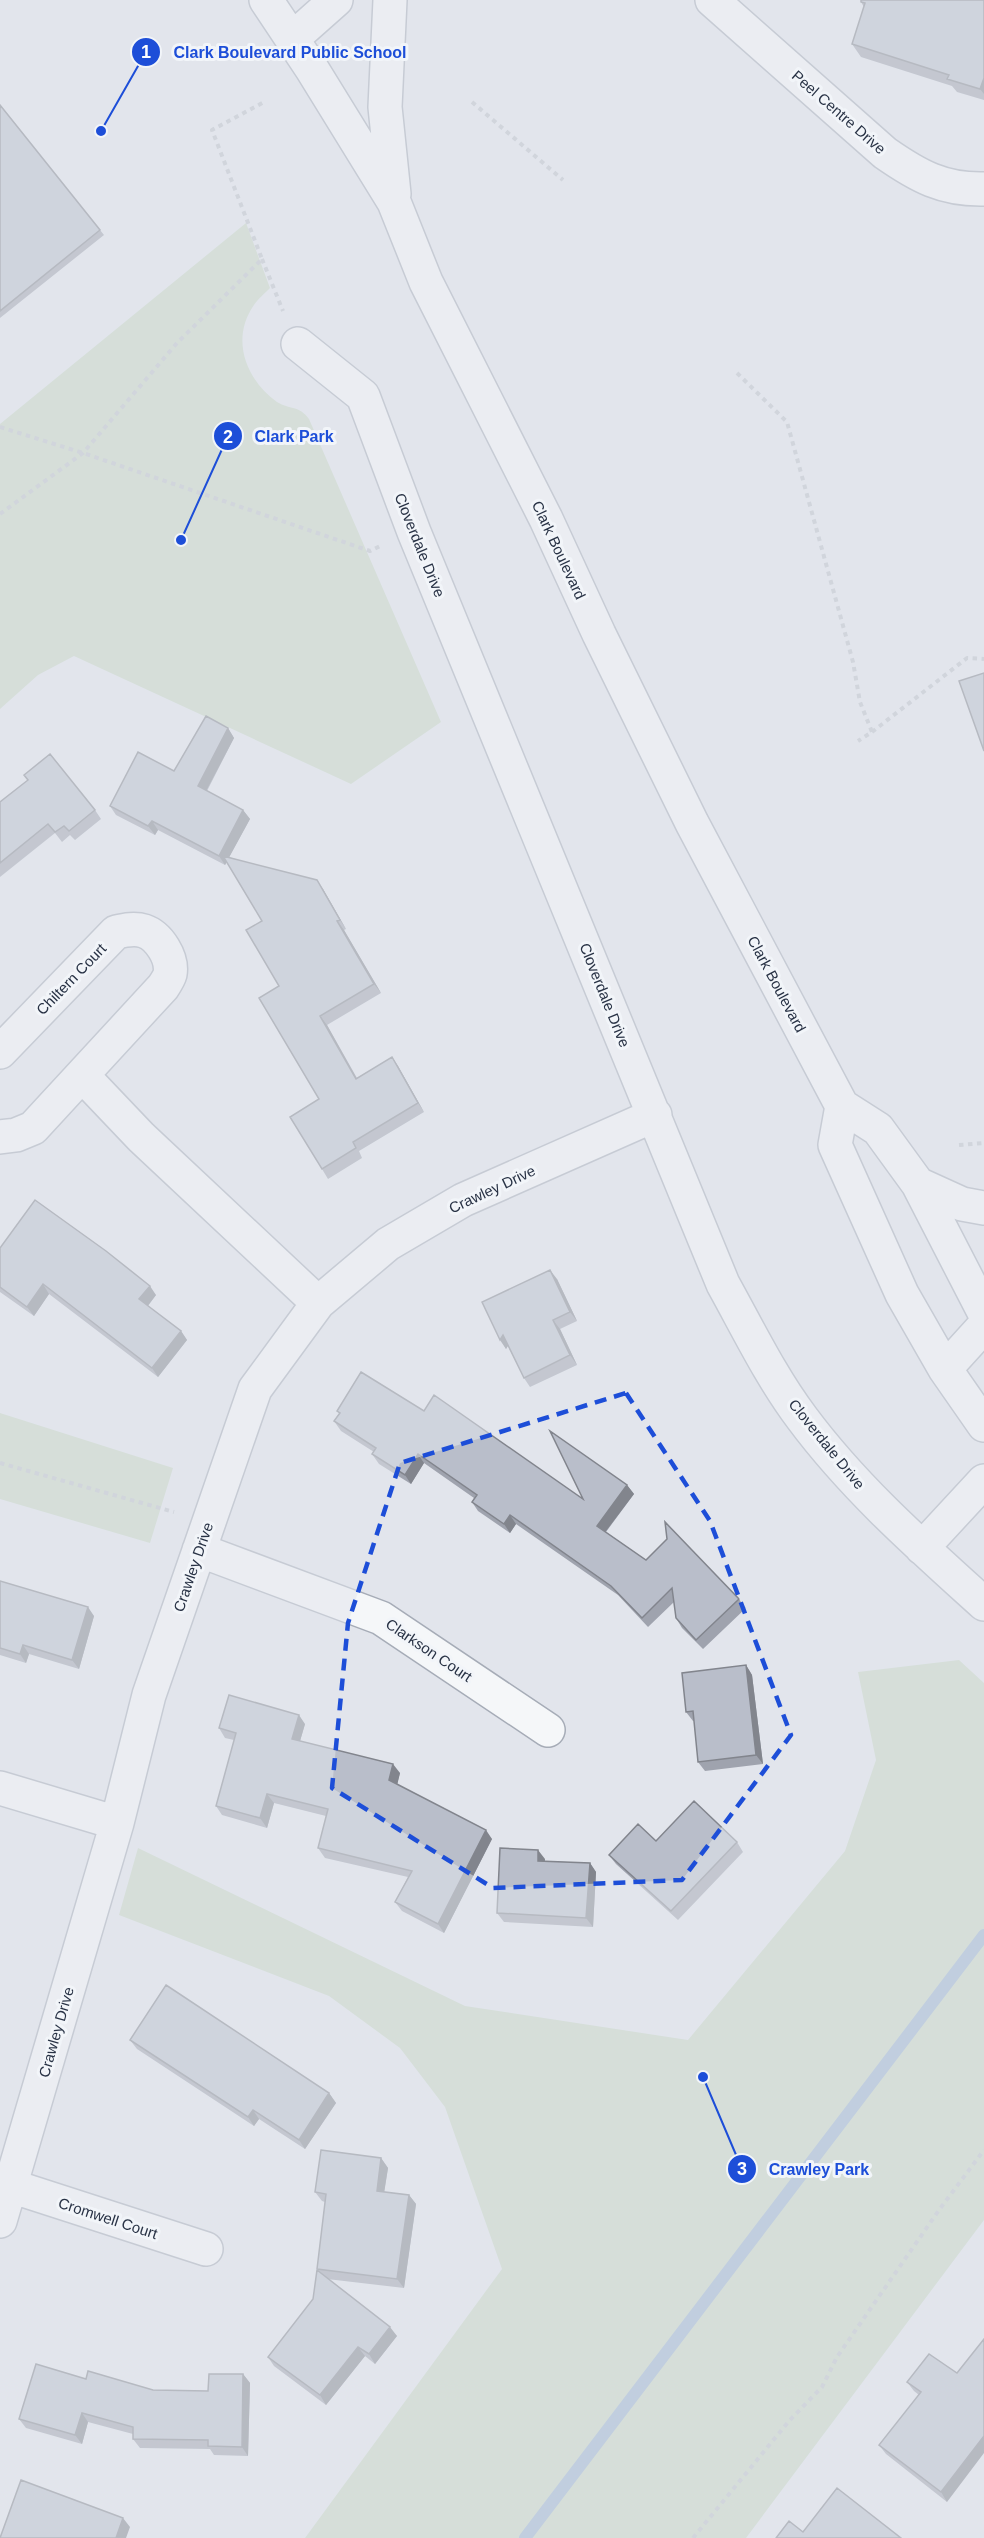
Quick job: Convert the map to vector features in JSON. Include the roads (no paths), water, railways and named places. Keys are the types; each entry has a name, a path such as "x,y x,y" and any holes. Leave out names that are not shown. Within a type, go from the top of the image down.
{"street":[{"name":"Clark Boulevard","path":"268,0 394,202 426,282 546,519 599,634 692,823 842,1106 878,1129 918,1184 984,1312"},
{"path":"292,39 336,0"},
{"path":"390,0 385,107 394,202"},
{"name":"Peel Centre Drive","path":"712,0 885,153 908,169 940,185 967,190 984,189"},
{"name":"Cloverdale Drive","path":"298,344 363,396 414,532 723,1284 784,1392 802,1419 870,1497 984,1604"},
{"name":"Chiltern Court","path":"0,1052 116,932 130,929 146,932 162,944 170,974 163,987 33,1128 16,1135 0,1137"},
{"path":"82,1075 141,1137 318,1303"},
{"path":"842,1106 835,1145 902,1294 945,1369 984,1425"},
{"name":"Crawley Drive","path":"0,2221 117,1823 149,1695 255,1389 318,1303 388,1244 463,1200 655,1115"},
{"path":"918,1184 962,1204 984,1208"},
{"path":"945,1369 984,1326"},
{"path":"922,1548 984,1481"},
{"name":"Clarkson Court","path":"204,1536 381,1618 548,1730"},
{"path":"0,1788 117,1823"},
{"name":"Cromwell Court","path":"11,2186 206,2249"}],"waterway":[{"path":"525,2538 984,1935"}],"place":[{"name":"Clark Boulevard Public School","path":"101,131"},
{"name":"Clark Park","path":"181,540"},
{"name":"Crawley Park","path":"703,2077"}]}
